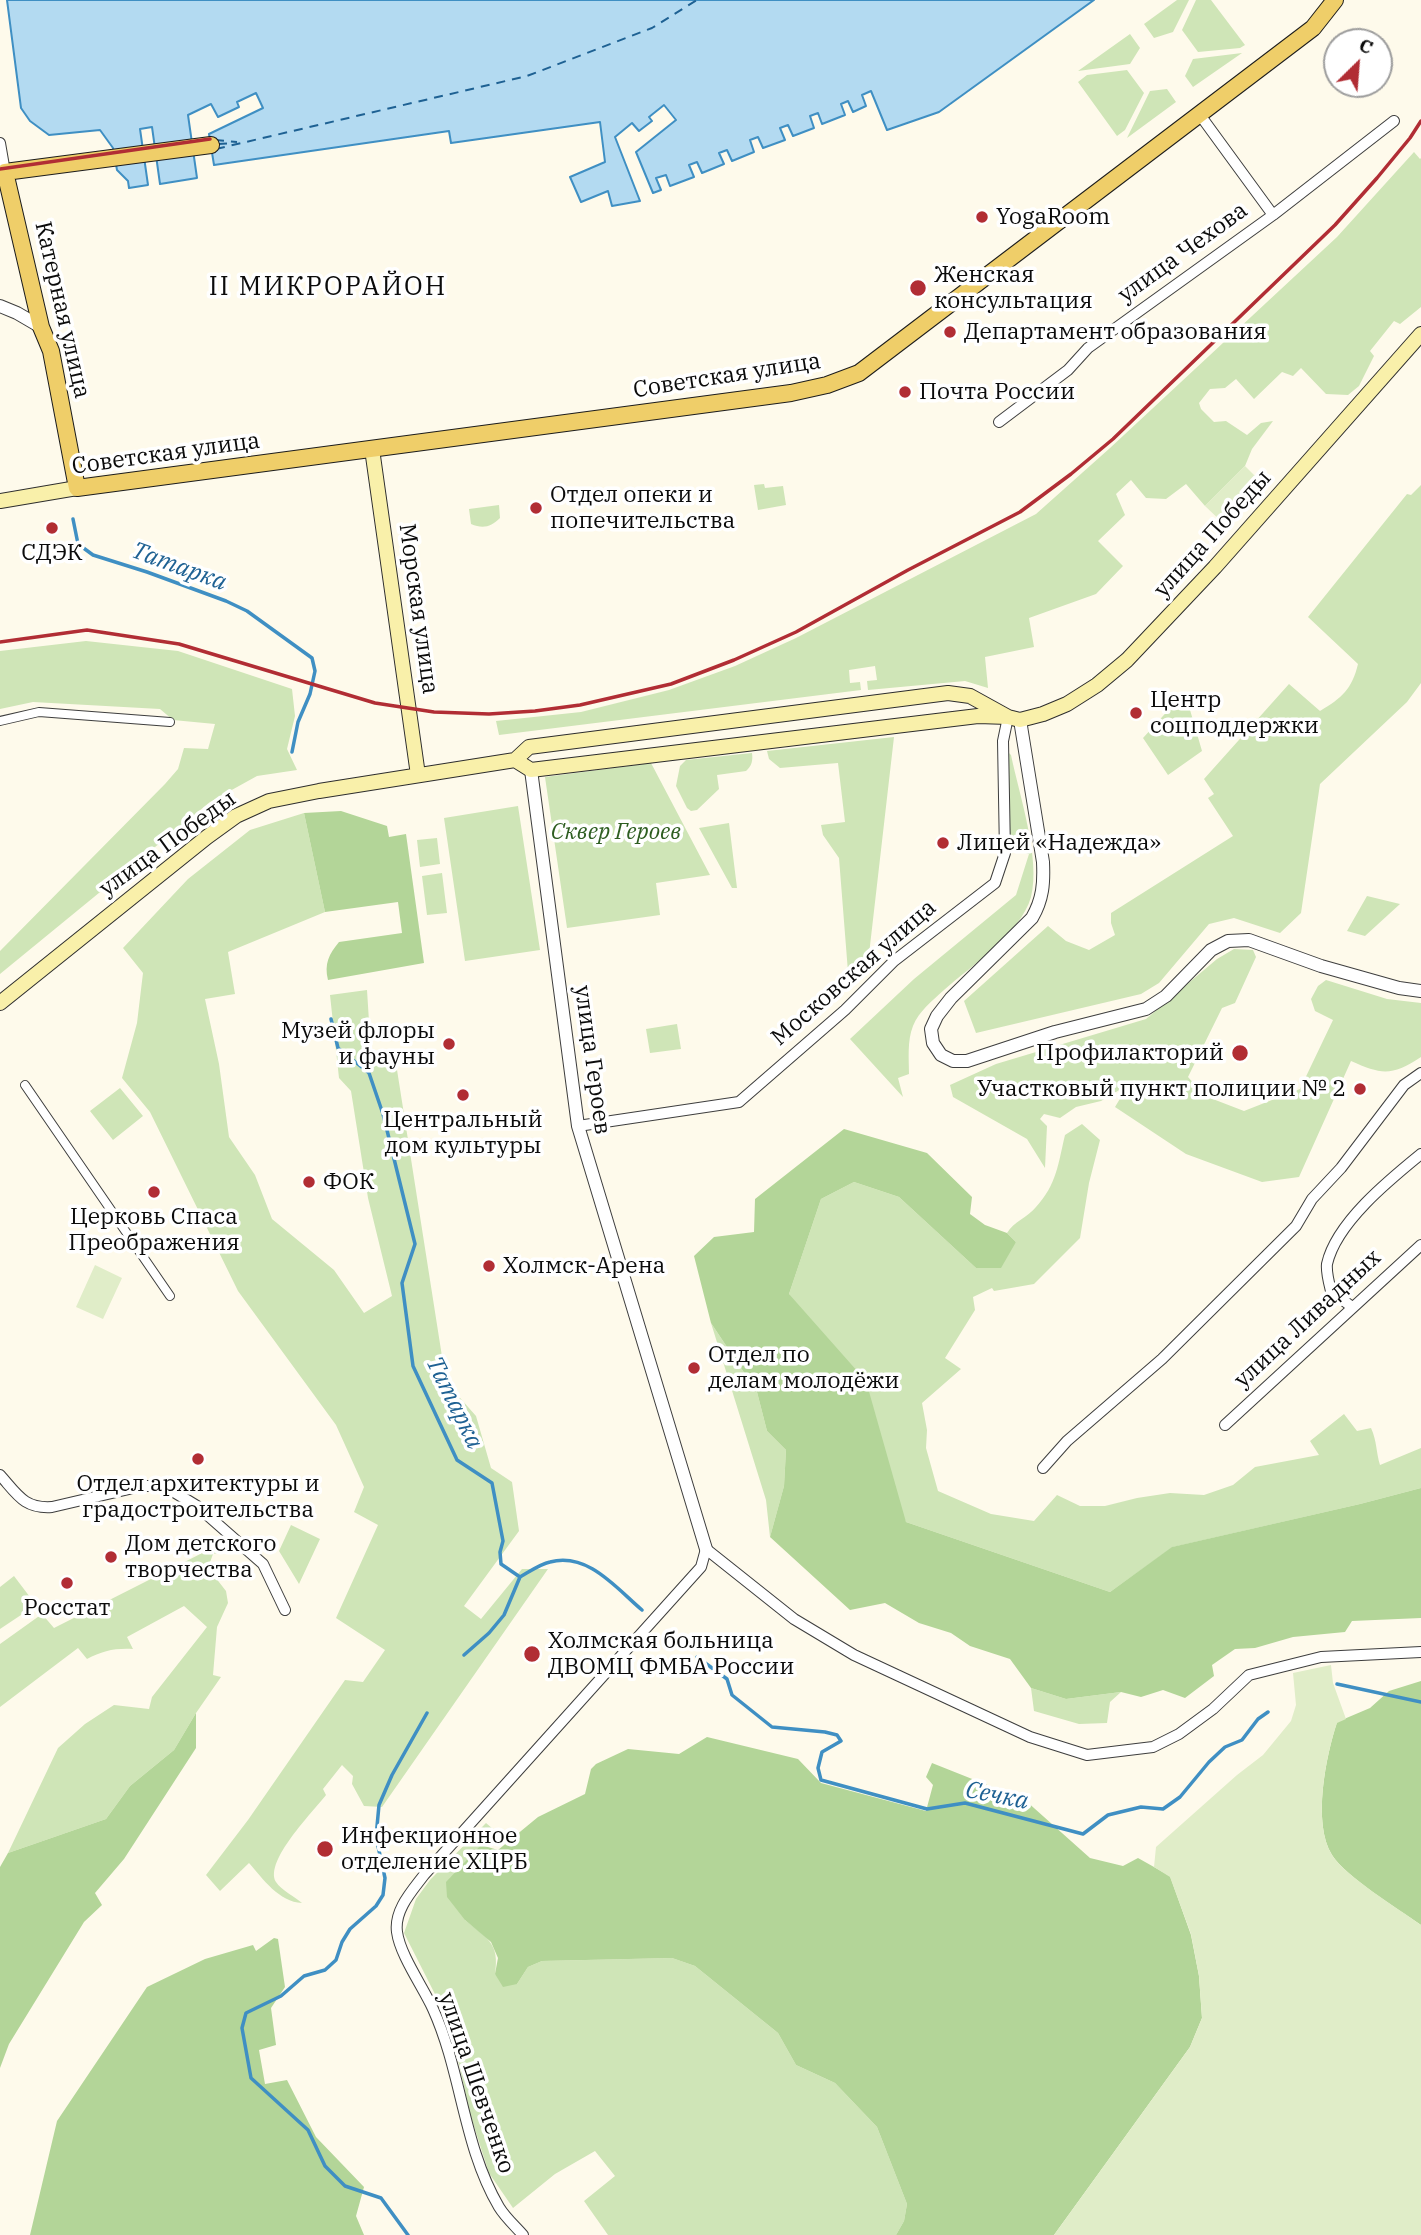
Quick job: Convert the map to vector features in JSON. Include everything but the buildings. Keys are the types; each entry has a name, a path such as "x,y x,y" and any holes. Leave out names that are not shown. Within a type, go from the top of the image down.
{"main road":[{"name":"Советская улица","path":"0,501 77,488 791,393 838,381 859,373 1200,115 1313,28 1335,0"},
{"path":"5,172 211,145"},
{"name":"Катерная улица","path":"5,172 41,327 51,351 77,488"},
{"name":"улица Победы","path":"531,770 885,726 978,716 1014,718 1043,714 1067,704 1097,685 1127,660 1215,567 1421,334"},
{"name":"Морская улица","path":"372,449 418,775"},
{"name":"улица Победы","path":"0,1003 236,816 269,801 515,760 528,747 948,693 970,696 1014,718"},
{"path":"515,760 531,770"}],"street":[{"path":"1200,115 1273,215"},
{"name":"улица Чехова","path":"999,422 1068,370 1088,348 1273,215 1394,121"},
{"name":"Катерная улица","path":"0,143 5,172"},
{"path":"0,306 41,327"},
{"path":"0,721 39,712 170,722"},
{"path":"1014,718 1043,862 1044,883 1040,903 1032,918 951,998 937,1016 931,1029 933,1043 941,1055 953,1061 967,1061 1055,1032 1146,1009 1166,996 1211,950 1228,941 1249,940 1321,967 1399,988 1421,991"},
{"name":"Московская улица","path":"578,1126 738,1102 845,1010 894,961 995,883 1005,853 1003,741 1014,718"},
{"name":"улица Героев","path":"531,770 578,1126 706,1549"},
{"path":"1043,1468 1067,1441 1162,1359 1296,1226 1312,1199 1341,1168 1404,1085 1421,1073"},
{"path":"25,1086 170,1296"},
{"path":"1352,1307 1331,1291 1326,1266 1335,1244 1346,1224 1421,1154"},
{"name":"улица Ливадных","path":"1225,1425 1421,1245"},
{"path":"0,1475 24,1501 37,1508 142,1486 164,1486 198,1506 263,1564 285,1610"},
{"path":"706,1549 794,1619 854,1655 1030,1737 1087,1755 1153,1747 1162,1743 1213,1709 1249,1675 1321,1657 1421,1652"},
{"name":"улица Шевченко","path":"523,2235 500,2209 482,2174 445,2040 433,2009 400,1943 397,1930 399,1914 407,1897 424,1875 701,1567 706,1549"}],"green space":[{"path":"1177,0 1189,0 1173,32 1154,38 1144,24"},
{"path":"1196,0 1211,0 1245,45 1240,48 1198,52 1182,30"},
{"path":"1130,34 1140,48 1130,64 1078,71"},
{"path":"1242,53 1193,87 1185,76 1193,59"},
{"path":"1127,70 1144,93 1125,130 1117,136 1078,82 1087,75"},
{"path":"1167,89 1176,102 1127,138 1150,91"},
{"path":"1414,152 1421,158 1421,307 1400,324 1394,321 1370,351 1374,356 1359,386 1348,395 1326,394 1301,368 1293,376 1282,372 1254,399 1236,379 1225,388 1210,389 1199,403 1201,409 1214,422 1226,421 1247,435 1261,423 1273,421 1252,449 1245,466 1205,506 1186,484 1166,499 1146,498 1131,480 1116,494 1125,515 1098,541 1123,566 1096,594 1029,618 1034,647 985,657 988,688 965,681 868,690 867,681 877,680 875,666 849,670 850,683 860,682 861,690 499,735 496,721 581,712 669,690 735,666 796,638 1036,514 1337,237"},
{"path":"1245,466 1264,485 1225,525 1205,506"},
{"path":"764,484 765,488 783,486 786,505 758,510 754,485"},
{"path":"1421,485 1421,683 1407,702 1320,784 1301,913 1280,933 1234,918 1209,924 1159,983 1141,994 976,1033 964,1001 1048,926 1066,941 1089,950 1115,935 1111,913 1233,836 1208,798 1214,794 1204,779 1289,684 1320,711 1340,697 1349,686 1358,664 1308,617 1407,494 1411,495"},
{"path":"499,505 500,518 493,523 483,527 471,524 469,509"},
{"path":"86,641 178,651 292,689 295,716 287,749 297,770 257,776 210,802 0,974 0,951 165,784 178,769 184,748 208,749 215,724 173,720 160,709 33,702 0,709 0,651"},
{"path":"1182,695 1188,703 1202,751 1168,775 1143,738"},
{"path":"894,737 868,963 848,972 839,858 823,835 821,825 845,822 838,763 780,768 769,759 767,751"},
{"path":"1008,752 1011,755 1031,846 1031,897 1017,923 1006,936 926,1006 919,1016 910,1038 909,1074 898,1078 903,1097 850,1039 914,979 1016,895 1029,854 1011,848 1004,755"},
{"path":"752,753 752,763 746,771 717,775 719,789 697,810 691,811 687,808 676,786 680,766 686,760"},
{"name":"Сквер Героев","path":"651,763 710,875 656,883 660,915 567,928 545,777"},
{"path":"518,806 540,950 465,961 444,818"},
{"path":"341,811 387,826 389,837 406,834 424,963 328,980 328,960 339,942 402,933 398,902 325,912 304,813"},
{"path":"304,813 325,912 228,952 235,994 205,999 219,1064 229,1137 255,1175 272,1219 334,1270 364,1313 392,1296 368,1198 351,1091 339,1078 330,995 367,990 371,1053 395,1057 446,1382 476,1416 491,1468 512,1482 519,1531 464,1606 481,1619 522,1569 548,1569 382,1807 364,1806 352,1784 353,1776 342,1765 323,1789 326,1795 283,1850 274,1873 278,1885 302,1903 286,1899 279,1894 249,1863 220,1891 206,1875 248,1820 345,1680 363,1682 385,1650 336,1618 378,1525 354,1512 364,1487 336,1425 238,1291 150,1112 122,1078 137,1023 143,973 123,948 188,879 250,830"},
{"path":"729,823 737,888 732,888 699,828"},
{"path":"437,838 440,864 420,867 417,840"},
{"path":"442,873 447,913 427,915 422,876"},
{"path":"1367,896 1400,904 1365,936 1347,931"},
{"path":"1234,949 1253,950 1256,957 1235,1003 1222,1008 1188,1077 1205,1096 1244,1111 1300,1089 1333,1020 1315,1011 1311,999 1318,986 1326,980 1387,999 1421,1003 1421,1057 1402,1068 1387,1071 1371,1069 1351,1061 1299,1177 1262,1182 1186,1154 1115,1107 1124,1092 1121,1089 1101,1101 1076,1107 1060,1118 1044,1114 1040,1119 1047,1126 1045,1168 1027,1139 953,1097 950,1085 996,1064 1146,1019 1217,959"},
{"path":"677,1024 681,1049 650,1053 646,1029"},
{"path":"120,1088 143,1116 113,1140 90,1111"},
{"path":"1082,1124 1100,1140 1089,1183 1080,1238 1034,1284 994,1291 992,1288 973,1297 975,1310 945,1358 961,1369 922,1403 927,1430 926,1448 938,1491 991,1514 1034,1521 1057,1495 1080,1506 1105,1506 1170,1493 1204,1495 1233,1485 1255,1467 1319,1455 1310,1441 1344,1414 1357,1431 1371,1428 1380,1465 1421,1448 1421,1488 1173,1547 1110,1592 906,1522 789,1294 821,1199 854,1182 899,1197 976,1268 1016,1242 1007,1233 1043,1198 1056,1173 1065,1135"},
{"path":"844,1129 927,1153 972,1197 970,1214 985,1225 1007,1233 1016,1242 1001,1268 976,1268 899,1197 854,1182 821,1199 789,1294 866,1381 906,1522 1110,1592 1172,1547 1421,1488 1421,1618 1352,1621 1345,1632 1293,1637 1255,1648 1235,1649 1212,1665 1214,1676 1185,1698 1163,1690 1141,1697 1121,1692 1066,1699 1031,1688 1010,1659 970,1646 951,1633 919,1623 885,1603 850,1610 770,1537 784,1486 786,1450 767,1431 757,1392 711,1323 694,1256 714,1237 754,1232 755,1199"},
{"path":"95,1265 122,1278 103,1319 76,1307"},
{"path":"711,1323 757,1392 767,1431 786,1450 784,1486 770,1537 766,1500"},
{"path":"291,1525 320,1539 299,1584 279,1551"},
{"path":"222,1543 231,1550 213,1554 208,1568 226,1591 228,1603 217,1627 213,1675 221,1677 174,1750 130,1786 106,1819 8,1853 58,1748 85,1724 114,1705 149,1709 152,1697 207,1627 184,1606 127,1637 133,1649 109,1651 87,1659 78,1648 0,1707 0,1644 42,1614 54,1628"},
{"path":"14,1576 36,1605 0,1629 0,1587"},
{"path":"1331,1665 1333,1683 1346,1719 1337,1723 1325,1770 1322,1808 1326,1841 1332,1855 1349,1873 1421,1925 1421,2235 1054,2235 1190,2047 1202,2018 1199,1976 1191,1934 1170,1877 1154,1867 1156,1847 1263,1755 1291,1721 1296,1705 1293,1673"},
{"path":"1421,1681 1421,1925 1373,1892 1339,1864 1326,1841 1322,1808 1325,1771 1337,1722 1370,1708 1389,1691"},
{"path":"1031,1688 1066,1699 1121,1692 1110,1702 1107,1723 1079,1724 1034,1711"},
{"path":"196,1713 196,1748 124,1859 95,1893 102,1905 84,1922 9,2044 0,2068 0,1867 8,1853 106,1819 130,1786 174,1750"},
{"path":"707,1737 798,1759 821,1783 926,1811 933,1785 926,1777 932,1763 1025,1800 1090,1858 1123,1866 1138,1858 1170,1876 1191,1935 1199,1976 1202,2018 1190,2047 1054,2235 896,2235 904,2221 907,2204 877,2127 835,2083 796,2065 778,2033 695,1966 672,1958 542,1961 528,1967 517,1984 503,1987 495,1974 498,1958 491,1942 465,1920 447,1897 446,1882 481,1845 498,1850 538,1817 585,1794 591,1769 596,1764 628,1749 679,1754"},
{"path":"486,1823 493,1829 481,1845 465,1920 494,1948 495,1974 517,1984 528,1967 542,1961 672,1958 695,1966 778,2033 796,2065 835,2083 877,2127 907,2204 904,2221 896,2235 608,2235 584,2201 615,2176 595,2151 555,2174 513,2208 489,2173 441,2006 404,1933 416,1899 430,1880"},
{"path":"274,1938 278,1939 285,1987 271,2008 276,2045 259,2050 265,2084 287,2080 316,2137 364,2187 356,2216 364,2235 30,2235 57,2121 147,1987 205,1959 253,1945 256,1951"}],"water":[{"path":"7,0 1094,0 939,112 887,130 871,91 862,95 866,106 853,112 848,101 841,104 845,115 822,124 818,113 810,116 814,128 793,136 788,125 780,128 785,140 763,148 758,137 750,140 754,152 732,161 727,150 719,153 724,164 702,173 697,162 689,165 694,177 670,186 666,175 656,178 661,190 653,193 636,152 676,120 664,105 649,117 652,121 639,131 632,123 615,137 640,201 612,206 608,191 581,202 570,177 605,162 600,122 451,143 449,131 214,165 209,134 263,108 256,93 237,102 239,107 218,117 211,104 188,115 197,178 160,184 152,127 140,129 148,185 129,188 128,181 117,170 113,148 100,130 49,135 30,121 21,108"}],"waterway":[{"name":"Татарка","path":"73,519 78,544 93,555 226,601 247,611 312,658 315,671 310,694 298,722 292,752"},
{"name":"Татарка","path":"331,1019 338,1048 369,1073 383,1114 415,1244 402,1283 413,1366 457,1460 492,1483 503,1541 501,1564 520,1577"},
{"name":"Сечка","path":"520,1577 550,1562 577,1562 600,1574 642,1610"},
{"name":"Татарка","path":"464,1655 489,1633 504,1615 520,1577"},
{"name":"Сечка","path":"697,1657 727,1679 732,1695 772,1727 837,1735 841,1741 822,1752 818,1768 821,1780 927,1809 965,1803 1083,1834 1108,1815 1141,1807 1163,1809 1180,1797 1225,1747 1242,1740 1258,1719 1268,1712"},
{"name":"Сечка","path":"1337,1684 1421,1702"},
{"name":"Татарка","path":"408,2235 381,2198 345,2186 325,2166 308,2130 251,2078 242,2028 246,2013 281,1996 304,1976 325,1970 336,1960 350,1929 376,1906 383,1895 385,1878 376,1837 379,1805 392,1775 427,1713"}],"ferry route":[{"path":"216,149 527,76 652,28 697,0"},
{"path":"215,140 237,142"},
{"path":"218,144 234,143"}],"railway":[{"path":"0,642 87,630 179,644 375,703 434,712 489,714 535,711 580,705 671,684 796,632 1020,512 1071,474 1113,439 1335,225 1377,178 1421,121"},
{"path":"0,169 210,139"}],"place":[{"name":"YogaRoom","path":"982,217"},
{"name":"Женская консультация","path":"918,288"},
{"name":"Департамент образования","path":"950,332"},
{"name":"Почта России","path":"905,392"},
{"name":"Отдел опеки и попечительства","path":"536,508"},
{"name":"СДЭК","path":"52,528"},
{"name":"Центр соцподдержки","path":"1136,713"},
{"name":"Лицей «Надежда»","path":"943,843"},
{"name":"Музей флоры и фауны","path":"449,1044"},
{"name":"Профилакторий","path":"1240,1053"},
{"name":"Участковый пункт полиции № 2","path":"1360,1089"},
{"name":"Центральный дом культуры","path":"463,1095"},
{"name":"ФОК","path":"309,1182"},
{"name":"Церковь Спаса Преображения","path":"154,1192"},
{"name":"Холмск-Арена","path":"489,1266"},
{"name":"Отдел по делам молодёжи","path":"694,1368"},
{"name":"Отдел архитектуры и градостроительства","path":"198,1459"},
{"name":"Дом детского творчества","path":"111,1557"},
{"name":"Росстат","path":"67,1583"},
{"name":"Холмская больница ДВОМЦ ФМБА России","path":"532,1654"},
{"name":"Инфекционное отделение ХЦРБ","path":"325,1849"}],"district":[{"name":"II МИКРОРАЙОН","path":"328,287"}]}
